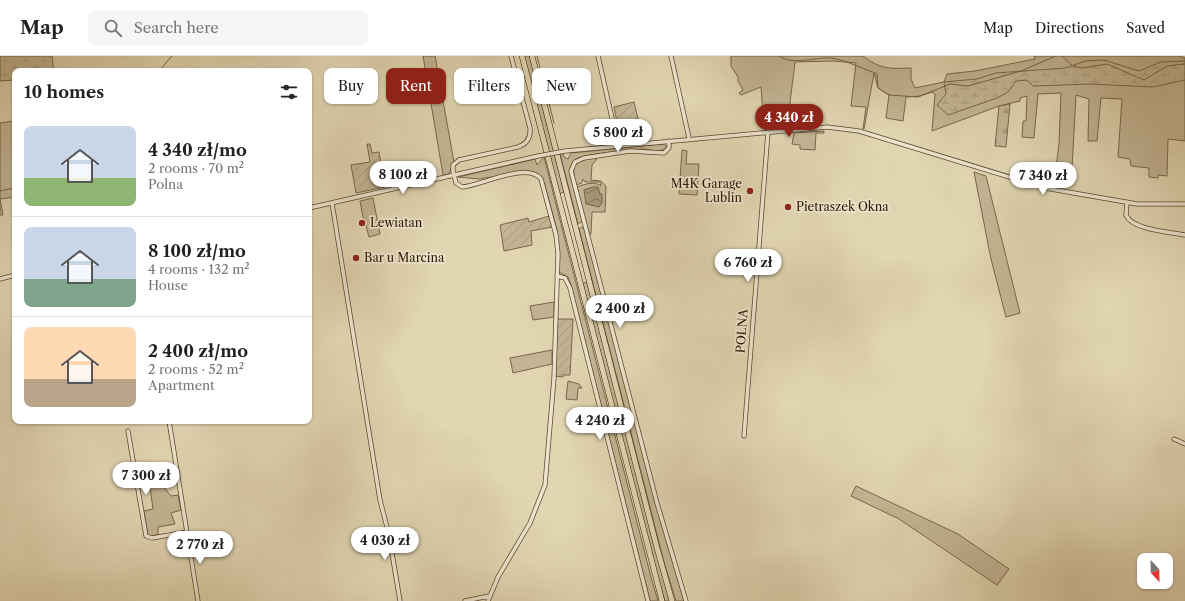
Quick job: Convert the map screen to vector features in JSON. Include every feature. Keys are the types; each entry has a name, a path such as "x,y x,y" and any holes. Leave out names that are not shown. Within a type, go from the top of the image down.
{"highway":[{"path":"522,56 662,601"},
{"path":"532,56 655,541 672,601"}],"street":[{"path":"488,601 498,577 530,523 545,489 554,378 557,240 543,185 538,176 532,173 525,173 487,180 464,187 457,184 453,175 452,167 456,161 518,147 525,144 529,138 530,128 511,56"},
{"path":"598,56 616,136"},
{"path":"671,56 689,138"},
{"path":"312,207 566,151 689,138 827,127 850,128 1040,187 1127,202 1147,204 1185,204"},
{"name":"POLNA","path":"744,436 768,132"},
{"path":"669,141 669,148 664,153 639,151 584,158 574,162 571,172 657,503 686,601"},
{"path":"1127,202 1126,215 1133,222 1149,228 1185,235"},
{"path":"332,203 380,500 389,535 400,601"},
{"path":"0,279 12,276"},
{"path":"557,276 565,278 570,288 648,601"},
{"path":"169,424 198,601"},
{"path":"128,431 146,536 152,538 187,532"},
{"path":"1174,438 1185,444"},
{"path":"465,601 490,596"}],"green space":[{"path":"0,56 52,56 54,68 12,68 12,80 0,81"},
{"path":"423,56 435,56 437,68 425,68"},
{"path":"524,56 530,56 533,68 532,88"},
{"path":"731,56 863,56 880,66 911,68 911,79 915,88 944,82 947,74 975,71 1035,59 1034,56 1179,56 1185,58 1185,141 1168,139 1167,176 1158,175 1158,178 1149,177 1149,168 1131,166 1130,159 1118,157 1122,99 1101,98 1097,141 1088,141 1089,99 1076,95 1072,168 1056,167 1059,144 1061,93 1038,94 1034,138 1022,137 1023,121 1026,121 1027,96 1020,98 1020,101 999,106 932,131 935,94 932,92 920,96 906,97 903,121 886,118 889,95 878,88 874,73 863,129 866,107 851,106 856,63 833,61 795,62 787,127 764,129 761,87 741,95 739,93 743,90 738,81 738,77 731,66"},
{"path":"1104,60 1139,71 1161,62 1185,61 1185,80 1153,87 1091,84 1033,86 1027,80 1016,81 1008,92 997,98 948,115 937,105 946,94 944,82 977,79 996,73 1066,68 1085,61"},
{"path":"634,102 638,119 617,122 614,107"},
{"path":"431,104 444,104 454,162 449,174 443,175"},
{"path":"536,104 542,104 564,192 559,194"},
{"path":"1010,104 1006,147 995,146 999,106"},
{"path":"12,121 12,197 0,199 0,123"},
{"path":"824,131 824,133 816,133 815,150 800,149 800,145 792,144 794,133"},
{"path":"367,144 370,144 372,153 379,152 385,187 356,193 351,165 370,162"},
{"path":"663,144 667,147 662,150 655,151 641,149 618,151 588,155 574,160 571,166 570,175 583,221 578,224 560,154 563,154 564,157 568,159 571,153"},
{"path":"682,150 687,151 686,164 699,164 697,195 679,194"},
{"path":"544,157 658,601 650,601 571,285 568,277 559,272 557,230 544,182 538,174 528,171 479,179 458,177 535,159 537,165"},
{"path":"594,158 597,159 592,165 591,180 601,181 606,186 605,212 592,212 591,234 588,234 577,187 593,183 601,186 600,182 585,182 583,179 582,183 576,185 574,168 575,165 582,161"},
{"path":"974,172 986,176 1020,313 1006,317 991,259"},
{"path":"373,198 380,234 369,237 364,222 360,201"},
{"path":"0,199 3,215 0,215"},
{"path":"549,216 552,227 531,231 532,245 504,251 500,225 528,218 529,222"},
{"path":"582,227 585,228 656,504 684,601 676,601 664,562 579,229"},
{"path":"587,282 670,601 665,601 658,580 582,284"},
{"path":"554,302 554,317 533,320 530,306"},
{"path":"557,319 573,319 570,375 563,375 563,377 555,376"},
{"path":"552,350 552,364 513,373 510,358"},
{"path":"568,381 579,384 582,388 578,388 577,400 566,399"},
{"path":"162,485 171,496 178,495 181,510 171,513 175,524 158,527 158,535 148,536 144,511 153,509 150,487"},
{"path":"856,486 958,534 1009,569 997,585 899,519 851,496"}],"water":[{"path":"598,187 600,194 602,194 602,203 599,207 586,204 584,190"}],"waterway":[{"path":"162,68 172,56"},
{"path":"537,56 554,123"},
{"path":"779,56 785,59 798,61 831,58 847,62 872,72"},
{"path":"873,72 877,74 878,88 889,95 918,97 950,84 968,86 1021,71 1056,56"},
{"path":"1062,56 1073,66 1082,68 1107,64 1144,80 1167,66 1185,64"},
{"path":"0,191 12,189"}],"place":[{"name":"M4K Garage Lublin","path":"750,191"},
{"name":"Pietraszek Okna","path":"788,207"},
{"name":"Lewiatan","path":"362,223"},
{"name":"Bar u Marcina","path":"356,258"}]}
